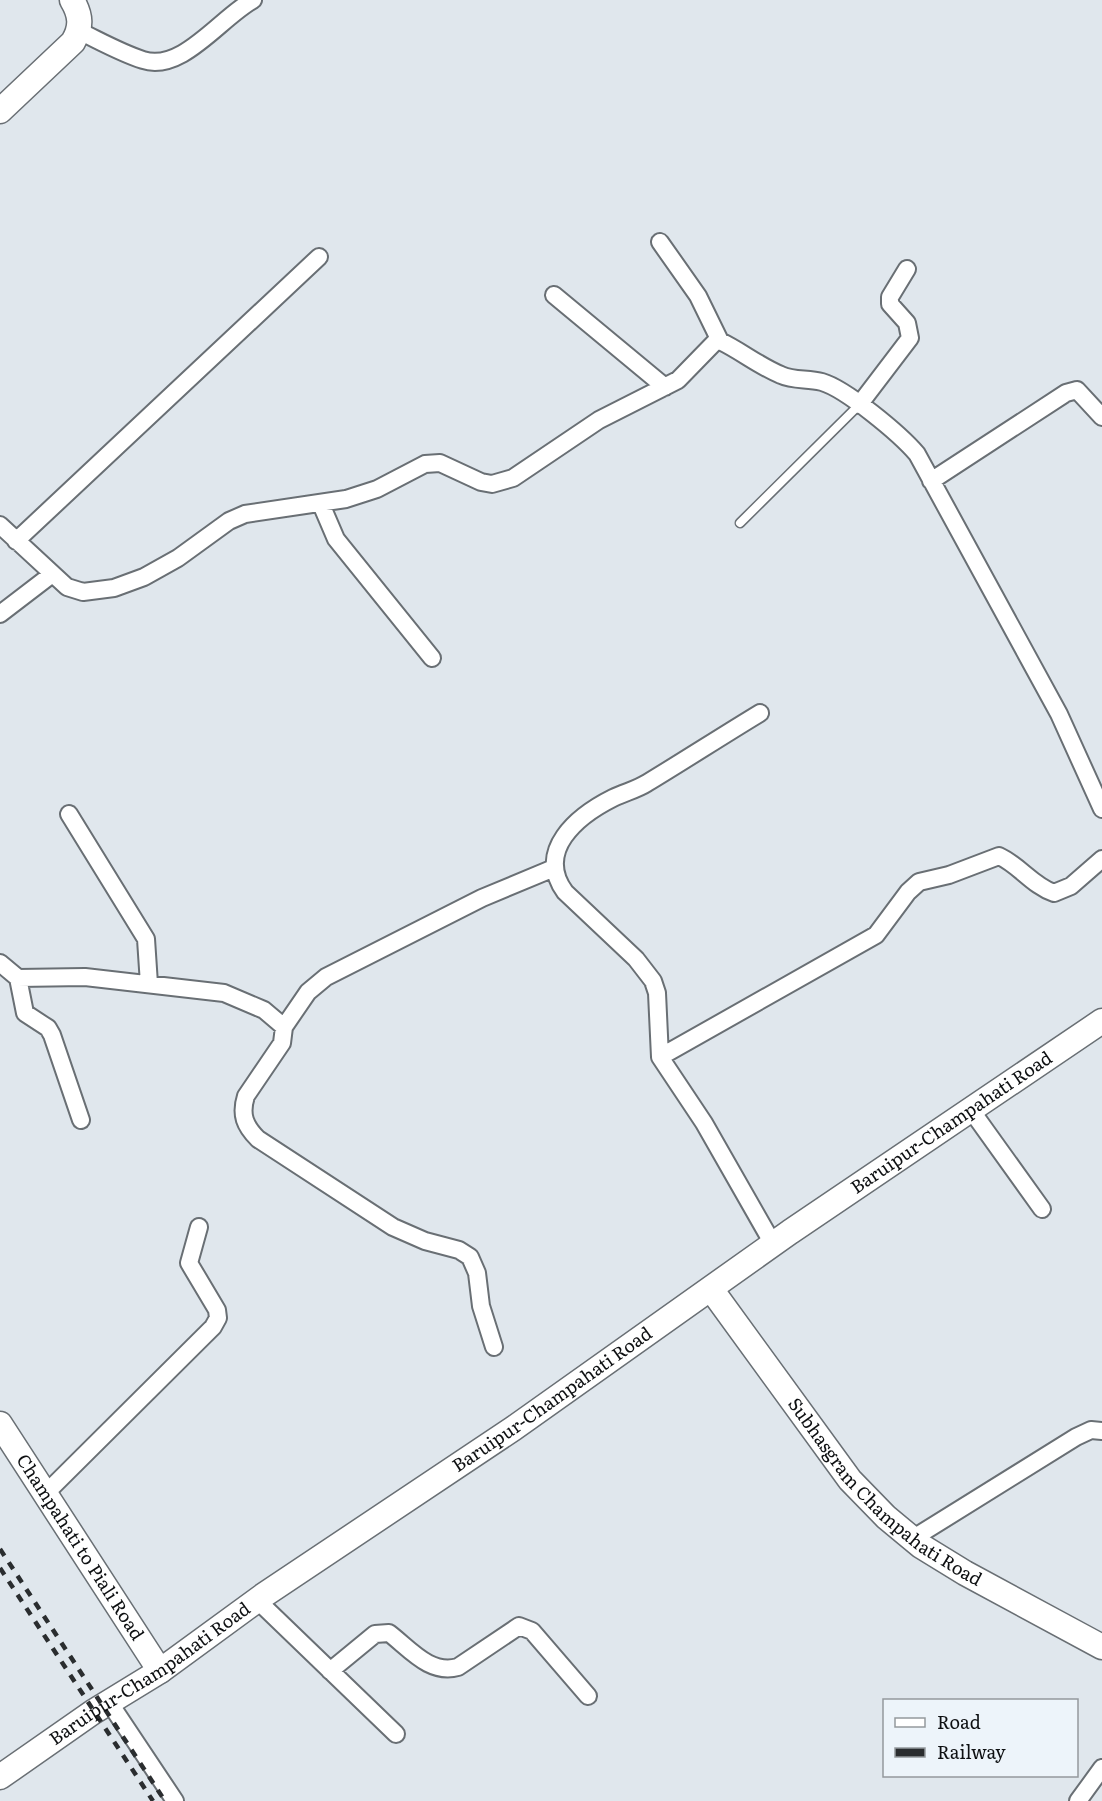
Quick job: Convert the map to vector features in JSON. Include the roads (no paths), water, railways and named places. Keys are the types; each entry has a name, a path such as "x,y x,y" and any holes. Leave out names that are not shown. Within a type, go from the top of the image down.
{"main road":[{"path":"0,111 73,42 79,31 80,17 72,0"},
{"name":"Baruipur-Champahati Road","path":"0,1777 109,1702 160,1671 257,1600 514,1428 774,1244 1102,1021"},
{"name":"Subhasgram Champahati Road","path":"711,1289 850,1480 886,1517 912,1539 1012,1601 1102,1647"},
{"name":"Champahati to Piali Road","path":"0,1425 160,1671"}],"street":[{"path":"79,31 143,60 156,63 182,55 241,7 253,0"},
{"path":"660,242 710,316 720,341 781,375 822,382 903,437 917,454 1059,714 1102,808"},
{"path":"16,541 320,257"},
{"path":"859,405 910,338 907,323 890,304 890,297 906,269"},
{"path":"554,295 665,387"},
{"path":"0,525 67,587 82,592 114,588 152,572 229,521 245,514 321,504 377,489 425,464 440,463 481,482 500,483 513,478 599,420 678,380 715,342 720,341"},
{"path":"931,481 1066,393 1077,390 1082,393 1102,417"},
{"path":"321,504 336,539 432,658"},
{"path":"0,614 51,574"},
{"path":"760,713 641,786 591,811 561,841 554,856 554,868 557,880 566,892 636,959 653,981 657,993 660,1057 704,1123 774,1244"},
{"path":"69,814 146,939 149,984"},
{"path":"660,1057 876,935 908,892 919,882 949,875 999,856 1010,861 1046,890 1061,892 1102,859"},
{"path":"494,1347 481,1306 477,1273 470,1257 459,1250 425,1241 393,1227 258,1139 247,1129 243,1118 246,1096 282,1043 284,1027 308,992 326,977 482,898 554,868"},
{"path":"0,963 18,978 25,1012 48,1028 52,1035 81,1120"},
{"path":"18,978 85,977 224,993 264,1010 284,1027"},
{"path":"971,1110 1042,1209"},
{"path":"45,1494 213,1326 218,1318 217,1310 189,1263 199,1227"},
{"path":"912,1539 1076,1437 1091,1430 1102,1431"},
{"path":"257,1600 396,1734"},
{"path":"330,1671 375,1634 382,1632 389,1633 426,1663 448,1669 458,1667 519,1626 532,1631 588,1696"},
{"path":"109,1702 176,1801"},
{"path":"1078,1801 1102,1768"}],"lane":[{"path":"740,523 859,405"}],"railway":[{"path":"0,1549 165,1801"},
{"path":"0,1568 153,1801"}]}
